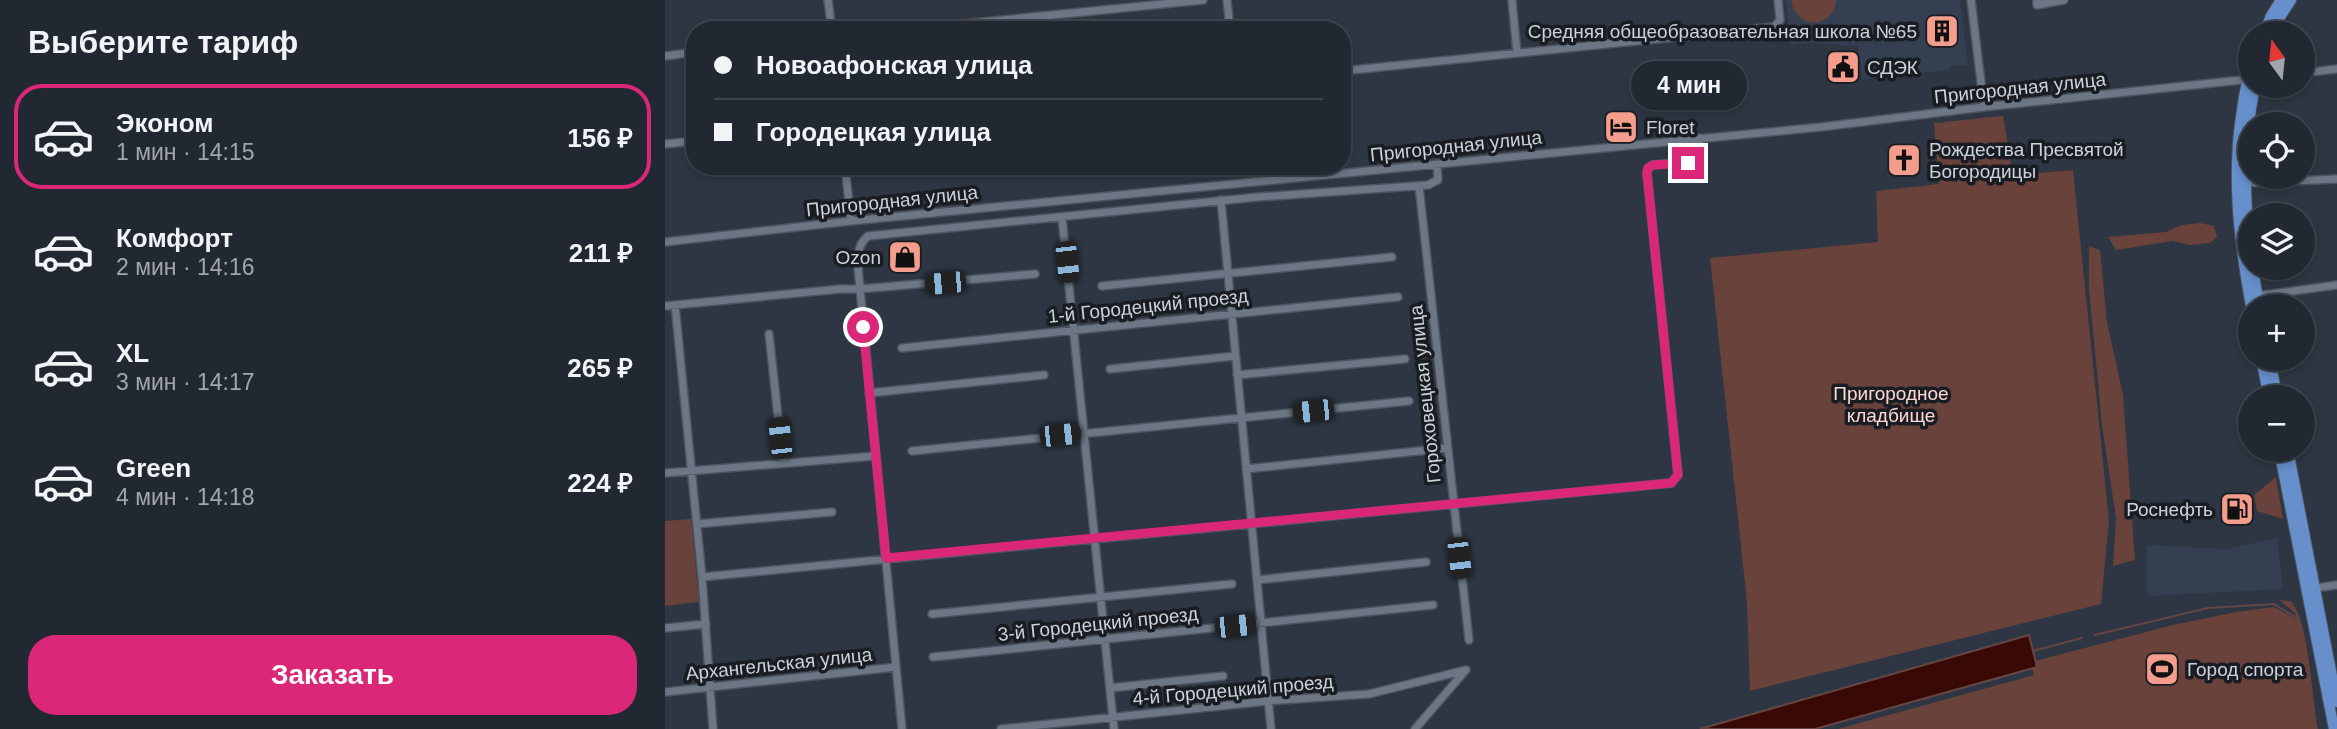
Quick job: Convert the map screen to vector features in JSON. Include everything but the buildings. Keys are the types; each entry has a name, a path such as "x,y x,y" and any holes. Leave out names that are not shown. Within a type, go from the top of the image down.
{"main road":[{"path":"2269,21 2281,0"},
{"path":"2278,21 2291,0"},
{"path":"2247,98 2237,142 2236,183 2241,246 2249,294"},
{"path":"2282,462 2337,702"},
{"path":"2290,462 2334,729"}],"street":[{"path":"828,0 830,21"},
{"path":"1011,21 1203,0"},
{"path":"1227,0 1229,21"},
{"path":"1512,0 1517,53"},
{"path":"1351,70 1774,27 1779,25 1778,0"},
{"path":"1971,0 1985,107"},
{"path":"2037,3 2064,0"},
{"path":"665,56 686,53"},
{"path":"2315,72 2337,69"},
{"name":"Пригородная улица","path":"1351,173 2238,83"},
{"path":"702,577 1671,483 1678,475 1647,173 1648,168 1653,165 1694,161 1700,152 1699,138"},
{"path":"665,144 686,142"},
{"path":"902,729 860,289 858,249 868,236 1221,200 1428,185 1438,180 1437,164"},
{"path":"846,175 851,221"},
{"name":"Пригородная улица","path":"665,242 851,221 1326,175"},
{"path":"2315,179 2337,178"},
{"path":"1256,182 1258,197"},
{"name":"Гороховецкая улица","path":"1419,186 1469,640"},
{"path":"1221,200 1271,729"},
{"path":"1048,202 1049,218"},
{"path":"1062,217 1114,729"},
{"path":"1102,286 1392,257"},
{"path":"665,306 1035,274"},
{"path":"2293,294 2337,285"},
{"name":"1-й Городецкий проезд","path":"902,348 1398,297"},
{"path":"675,305 702,577 713,729"},
{"path":"769,334 783,463"},
{"path":"1110,369 1235,356"},
{"path":"1237,375 1405,359"},
{"path":"870,393 1044,375"},
{"path":"912,451 1409,401"},
{"path":"1246,469 1447,448"},
{"path":"665,473 875,456"},
{"path":"697,524 832,512"},
{"path":"1257,580 1426,562"},
{"path":"932,614 1232,583"},
{"path":"2311,589 2337,585"},
{"name":"3-й Городецкий проезд","path":"933,657 1433,605"},
{"path":"665,628 706,624"},
{"name":"Архангельская улица","path":"665,692 896,667"},
{"name":"4-й Городецкий проезд","path":"1001,729 1268,701 1369,694 1466,670 1415,729"},
{"path":"1110,688 1223,676"}],"shaded area":[{"path":"1786,0 1960,0 1968,65 1950,66 1949,70 1862,79 1858,46 1809,43 1791,45"},
{"path":"2277,538 2283,589 2147,596 2147,545 2228,549"},
{"path":"2029,635 2037,667 1815,729 1700,729"}],"green space":[{"path":"1791,0 1836,0 1828,17 1814,22 1800,17"},
{"name":"Пригородное кладбище","path":"2003,116 2013,175 2073,170 2109,521 2101,604 1750,691 1747,602 1710,258 1878,242 1876,191 1939,184 1934,123"},
{"path":"2200,223 2214,226 2217,237 2210,243 2190,245 2173,241 2116,250 2108,237 2166,232 2182,225"},
{"path":"2089,246 2100,250 2107,322 2123,395 2135,560 2113,566 2116,518 2102,425 2089,289"},
{"path":"2276,477 2283,519 2257,511 2254,495"},
{"path":"691,519 699,602 665,606 665,521"},
{"name":"Город спорта","path":"2279,600 2290,601 2302,624 2318,729 1838,729 2034,675 2031,662 2173,625 2274,607 2296,619 2295,613"}],"waterway":[{"path":"2095,635 2208,608 2274,604 2295,617"},
{"path":"2033,651 2082,638"}],"place":[{"name":"Средняя общеобразовательная школа №65","path":"1942,31"},
{"name":"СДЭК","path":"1843,67"},
{"name":"Floret","path":"1621,127"},
{"name":"Рождества Пресвятой Богородицы","path":"1904,160"},
{"name":"Ozon","path":"905,257"},
{"name":"Роснефть","path":"2237,509"},
{"name":"Город спорта","path":"2162,669"}],"route":[{"path":"863,327 886,558 1671,483 1678,475 1647,173 1648,168 1653,165 1688,163"}]}
